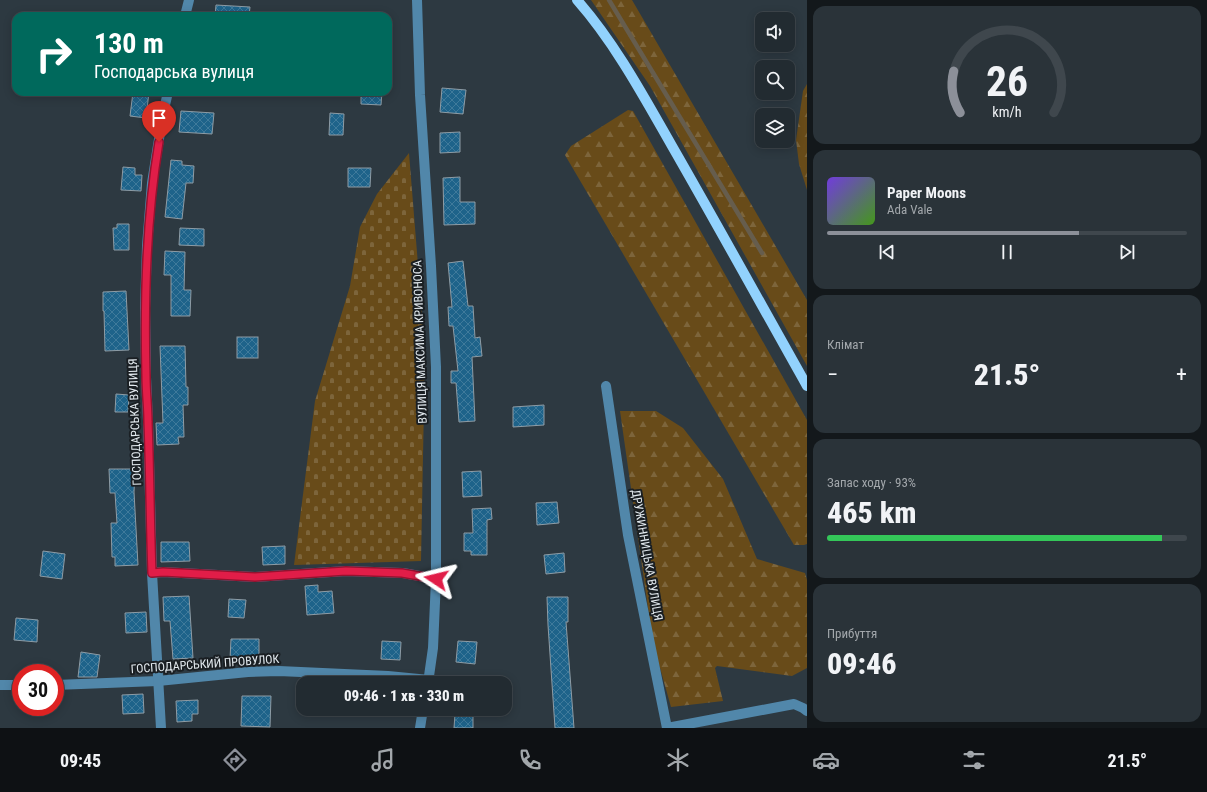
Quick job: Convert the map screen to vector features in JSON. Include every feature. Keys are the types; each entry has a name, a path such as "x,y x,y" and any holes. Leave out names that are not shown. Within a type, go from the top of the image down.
{"main road":[{"path":"576,0 589,14 632,76 807,386"}],"street":[{"path":"186,12 189,0"},
{"name":"ВУЛИЦЯ МАКСИМА КРИВОНОСА","path":"417,0 420,96 436,367 436,579 433,648 429,676"},
{"name":"ГОСПОДАРСЬКА ВУЛИЦЯ","path":"161,728 152,573 146,377 146,292 147,246 152,183 167,96"},
{"name":"ДРУЖИННИЦЬКА ВУЛИЦЯ","path":"606,386 628,535 667,728"},
{"path":"152,573 163,572 255,577 346,571 402,573 436,579"},
{"name":"ГОСПОДАРСЬКИЙ ПРОВУЛОК","path":"64,685 158,681 248,672 278,671 388,676"},
{"path":"0,684 12,685"},
{"path":"667,728 794,704 807,711"},
{"path":"420,728 422,716"}],"green space":[{"path":"591,0 632,0 807,300 807,366 650,86"},
{"path":"807,84 807,190 799,164 796,140 803,91"},
{"path":"628,110 633,111 807,420 807,544 794,545 565,155 571,146"},
{"path":"409,153 425,352 421,561 294,565 315,401 350,286 360,227 377,194"},
{"path":"620,411 656,411 683,428 723,479 757,559 805,573 807,580 807,668 792,676 717,666 715,668 723,701 671,707 653,643"}],"building":[{"path":"216,5 250,7 249,12 215,12"},
{"path":"442,88 466,90 463,114 440,112"},
{"path":"132,96 149,96 146,118 130,116"},
{"path":"361,96 382,96 381,105 361,104"},
{"path":"181,111 214,113 212,134 179,132"},
{"path":"330,113 344,114 343,135 329,135"},
{"path":"460,132 460,152 440,153 440,133"},
{"path":"171,160 182,161 182,165 194,166 193,183 186,183 182,219 165,217"},
{"path":"123,167 135,168 135,175 142,175 141,191 121,190"},
{"path":"348,168 371,168 370,187 348,187"},
{"path":"460,177 460,202 475,202 475,224 444,225 443,178"},
{"path":"117,224 129,224 129,250 114,250 113,228 117,228"},
{"path":"180,228 204,229 204,246 179,245"},
{"path":"165,251 185,252 184,290 191,290 190,316 171,316 171,275 164,275"},
{"path":"463,261 468,306 473,306 475,338 480,337 482,356 472,357 475,421 459,422 456,383 451,383 451,371 458,371 453,326 449,326 448,307 452,307 448,263"},
{"path":"126,291 129,350 105,351 103,292"},
{"path":"237,337 258,337 258,358 237,358"},
{"path":"160,346 185,346 188,405 183,405 184,437 178,437 179,444 157,445 156,423 163,423"},
{"path":"116,394 129,395 128,412 115,412"},
{"path":"544,405 544,425 513,427 513,407"},
{"path":"109,469 135,469 134,492 138,565 115,566 115,557 112,557 111,523 117,523 115,493 110,493"},
{"path":"481,471 482,496 463,497 462,472"},
{"path":"557,502 559,523 537,525 536,503"},
{"path":"491,508 492,519 487,520 487,555 471,555 471,551 464,551 464,533 473,533 472,509"},
{"path":"161,542 189,542 190,561 161,562"},
{"path":"285,546 285,564 263,565 262,547"},
{"path":"43,551 65,554 62,579 40,576"},
{"path":"564,553 565,572 546,574 544,555"},
{"path":"318,585 318,592 332,591 334,613 307,615 305,586"},
{"path":"189,596 193,658 173,659 170,621 164,621 163,597"},
{"path":"547,597 568,597 568,622 566,622 574,728 555,728"},
{"path":"229,599 246,600 244,618 228,617"},
{"path":"146,612 147,632 126,633 125,613"},
{"path":"16,618 38,620 37,642 14,640"},
{"path":"231,639 259,639 259,659 230,659"},
{"path":"382,641 401,642 400,660 381,659"},
{"path":"458,641 477,642 475,664 456,662"},
{"path":"81,652 100,655 97,677 78,677"},
{"path":"143,694 144,713 123,714 122,695"},
{"path":"242,696 271,696 270,727 241,726"},
{"path":"198,700 198,714 192,714 192,721 177,722 176,701"},
{"path":"455,716 473,716 473,728 454,728"}],"waterway":[{"path":"609,0 762,253"}],"route":[{"path":"159,142 152,183 147,246 145,308 152,573 163,572 255,577 346,571 402,573 436,579"}]}
